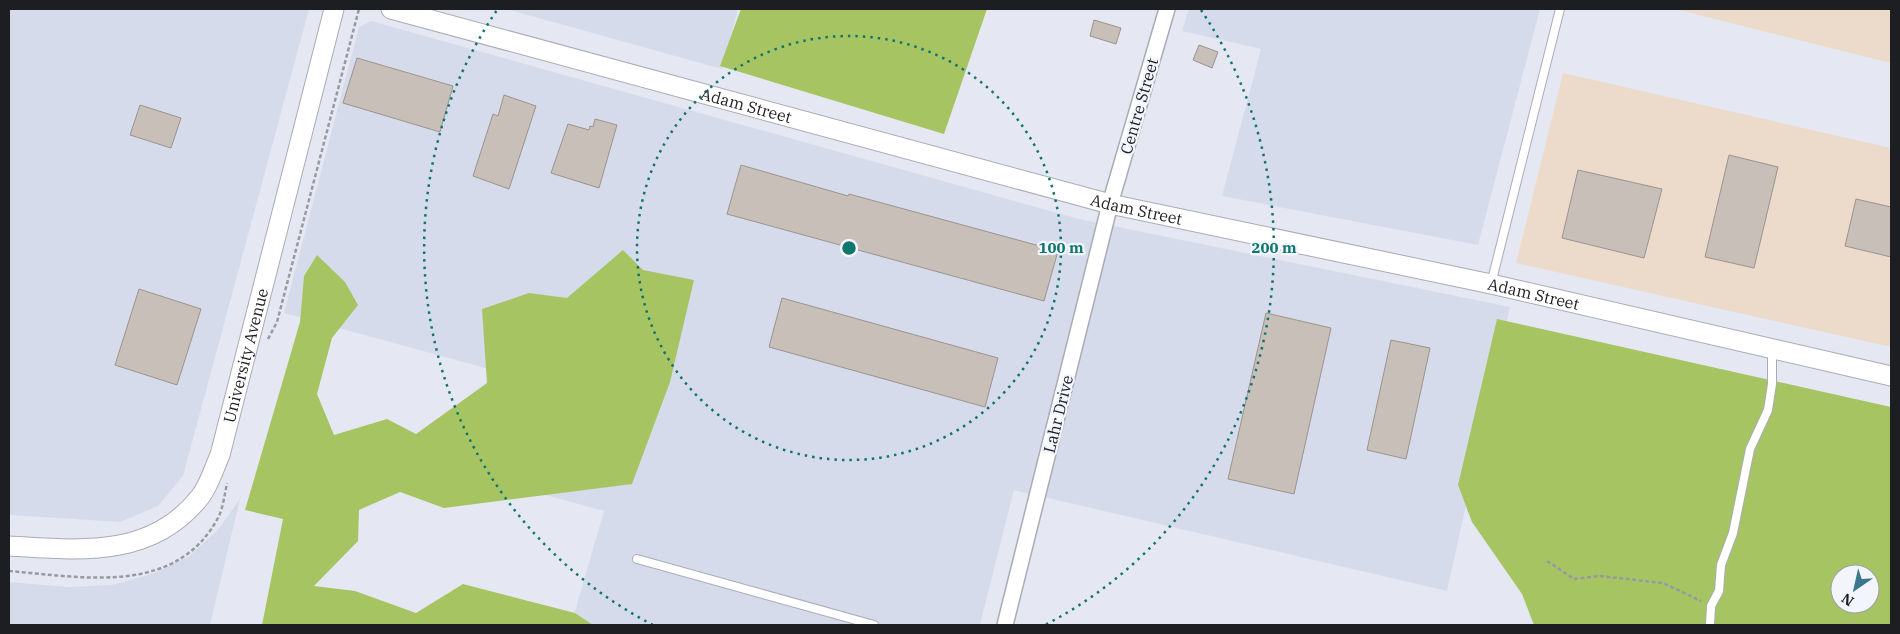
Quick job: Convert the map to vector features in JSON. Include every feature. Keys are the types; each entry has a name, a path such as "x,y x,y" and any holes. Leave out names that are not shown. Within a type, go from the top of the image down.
{"street":[{"name":"University Avenue","path":"9,546 69,550 125,546 168,528 201,496 220,455 334,9"},
{"name":"Adam Street","path":"391,9 1110,204 1490,284 1891,376"},
{"name":"Centre Street","path":"1110,204 1167,9"},
{"name":"Lahr Drive","path":"1006,625 1110,204"}],"lane":[{"path":"1490,284 1560,9"},
{"path":"1710,625 1711,606 1720,591 1721,565 1733,533 1750,449 1768,410 1772,384 1772,350"},
{"path":"637,559 874,625"}],"path":[{"path":"1547,561 1574,579 1600,576 1663,583 1711,606"}],"shaded area":[{"path":"9,9 309,9 183,476 158,506 120,522 9,515"},
{"path":"506,9 738,9 722,69"},
{"path":"1189,9 1540,9 1478,245 1222,196 1261,49 1182,31"},
{"path":"1675,9 1891,9 1891,63"},
{"path":"371,21 1079,219 1510,307 1447,591 1014,490 980,625 571,625 604,511 520,488 547,385 284,313 359,27"},
{"path":"1563,73 1891,148 1891,347 1516,263"},
{"path":"240,499 210,625 9,625 9,582 68,587 112,585 152,574 188,557 217,531"}],"green space":[{"path":"741,9 987,9 944,134 720,66"},
{"path":"623,250 643,270 694,280 670,382 632,484 444,508 400,492 359,510 358,541 314,586 355,591 416,613 463,584 575,613 593,625 262,625 283,519 245,510 300,322 304,276 317,255 345,282 358,305 332,338 317,394 334,435 387,419 416,434 487,383 482,309 529,293 567,298"},
{"path":"1497,319 1891,407 1891,625 1534,625 1522,594 1472,522 1458,485"}],"building":[{"path":"1094,20 1121,28 1116,44 1090,36"},
{"path":"1199,45 1218,52 1212,68 1193,60"},
{"path":"357,58 453,86 440,132 343,103"},
{"path":"504,95 536,106 509,189 473,176 493,114 498,116"},
{"path":"140,105 181,118 171,148 130,135"},
{"path":"595,119 617,125 599,188 551,173 568,124 589,130 590,126 593,127"},
{"path":"1729,155 1778,167 1754,268 1705,257"},
{"path":"741,165 848,196 849,194 1058,251 1044,301 727,214"},
{"path":"1578,170 1662,189 1644,258 1562,238"},
{"path":"1856,199 1891,207 1891,257 1845,246"},
{"path":"139,289 201,309 177,385 115,365"},
{"path":"782,298 998,358 985,407 769,347"},
{"path":"1266,313 1331,328 1294,494 1228,479"},
{"path":"1391,340 1430,348 1406,459 1367,450"}]}
